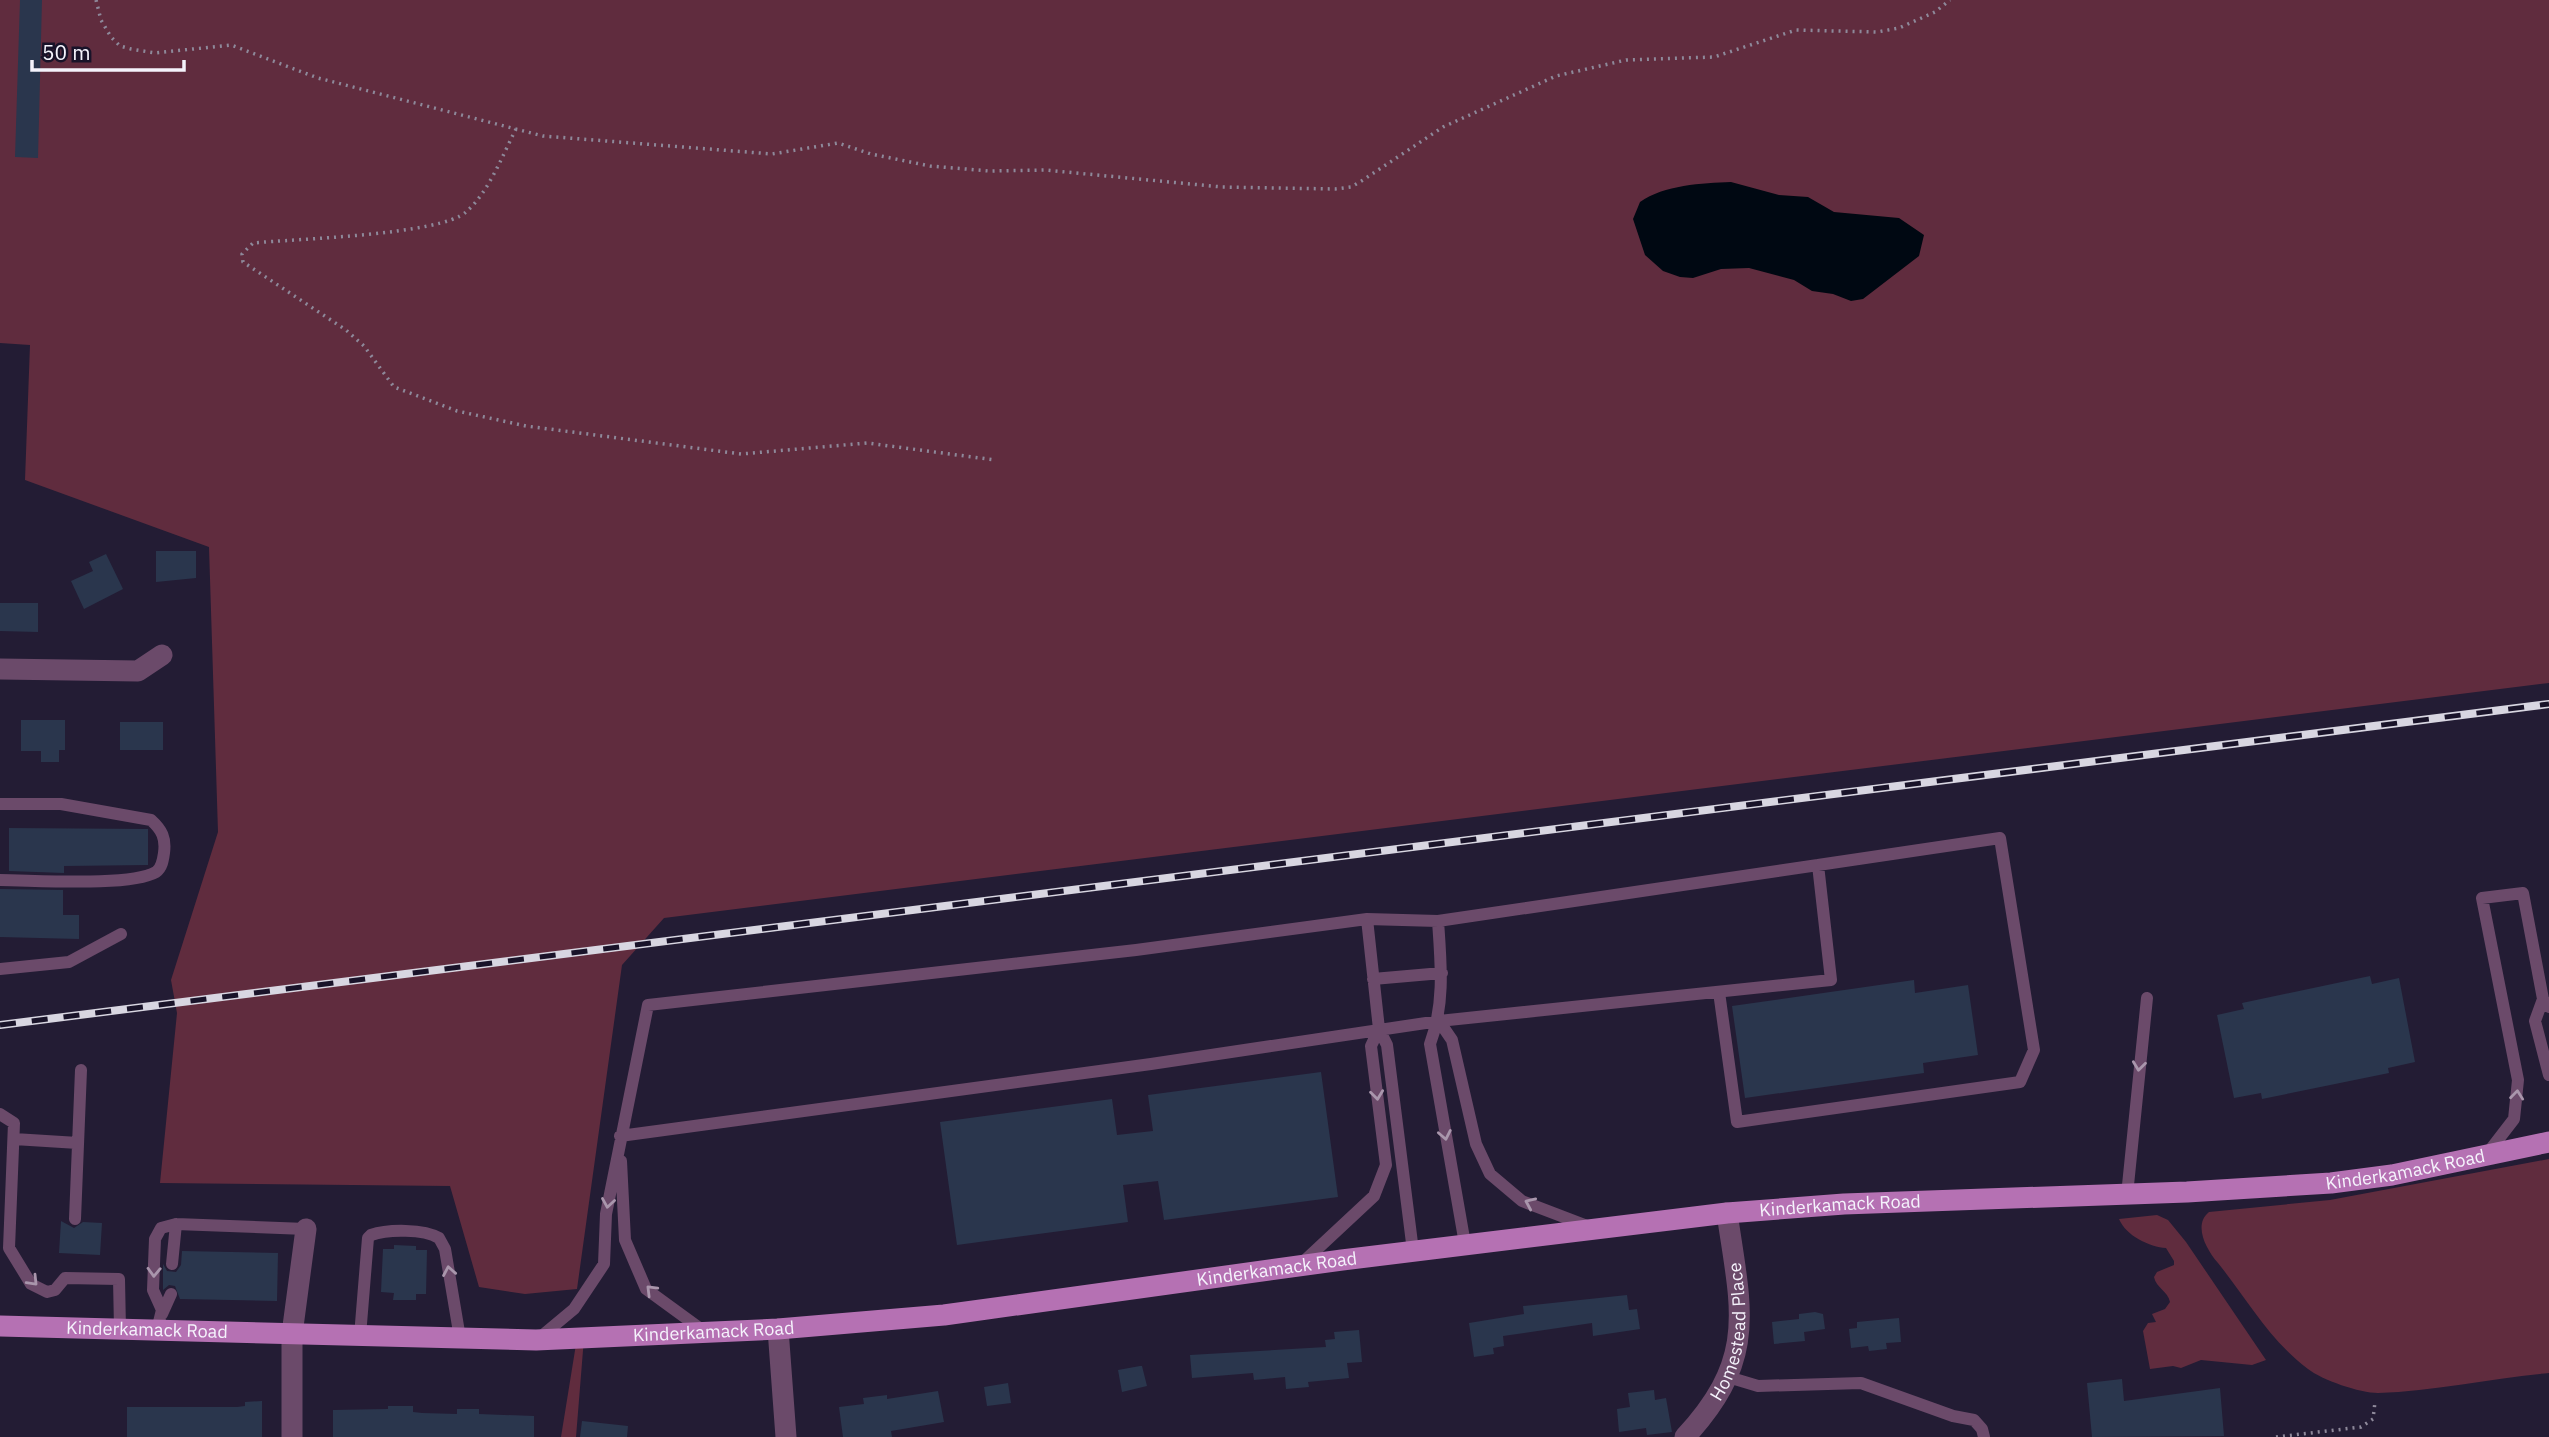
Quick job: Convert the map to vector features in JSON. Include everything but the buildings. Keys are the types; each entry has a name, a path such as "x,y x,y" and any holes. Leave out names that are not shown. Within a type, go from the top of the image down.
{"main road":[{"name":"Kinderkamack Road","path":"0,1326 120,1329 159,1322 292,1334 536,1340 778,1329 944,1315 1465,1244 1727,1213 1844,1204 2127,1195 2330,1183 2392,1175 2549,1142"}],"street":[{"path":"0,669 138,671 162,655"},
{"name":"Homestead Place","path":"1685,1437 1703,1418 1728,1377 1739,1343 1742,1315 1727,1213"},
{"path":"292,1437 292,1334 306,1229"},
{"path":"778,1329 786,1437"}],"lane":[{"path":"0,804 61,804 151,820 162,830 164,845 162,864 157,872 131,879 0,880"},
{"path":"536,1340 574,1309 604,1264 606,1214 648,1005 1136,950 1367,919 1438,921 2000,838 2034,1050 2020,1082 1737,1122 1719,992"},
{"path":"620,1136 1138,1066 1439,1021 1831,980 1818,865"},
{"path":"2487,1154 2514,1119 2518,1080 2482,898 2522,893 2546,1003 2535,1021 2549,1075"},
{"path":"1367,919 1379,1029 1387,1045 1413,1251"},
{"path":"1438,921 1442,973 1439,1021 1430,1044 1465,1244"},
{"path":"0,969 69,962 121,934"},
{"path":"1373,979 1442,973"},
{"path":"2127,1195 2147,998"},
{"path":"1439,1021 1452,1040 1476,1144 1490,1174 1522,1201 1594,1228"},
{"path":"1299,1266 1374,1196 1386,1165 1371,1046 1379,1029"},
{"path":"75,1219 81,1070"},
{"path":"0,1114 14,1123 5,1248 18,1257 31,1284 40,1290 55,1290 65,1278 119,1279 120,1329"},
{"path":"620,1136 625,1240 646,1289 705,1332"},
{"path":"14,1139 78,1143"},
{"path":"159,1322 160,1301 153,1290 155,1239 161,1228 176,1224 306,1229"},
{"path":"172,1264 176,1224"},
{"path":"360,1336 368,1238 378,1232 434,1235 443,1244 460,1338"},
{"path":"159,1322 169,1305 171,1294"},
{"path":"1728,1377 1758,1386 1861,1383 1953,1416 1974,1420 1982,1429 1984,1437"}],"path":[{"path":"96,0 101,19 111,37 120,46 155,53 231,45 318,78 543,136 772,154 838,143 871,155 930,166 989,172 1045,170 1222,187 1335,188 1351,187 1460,118 1556,76 1626,60 1714,57 1796,30 1877,32 1899,28 1935,12 1950,0"},
{"path":"516,129 488,183 466,213 456,218 415,228 253,243 242,254 243,262 346,330 364,346 394,387 457,411 526,426 741,454 867,443 995,460"},
{"path":"2276,1437 2361,1427 2373,1419 2375,1402"}],"shaded area":[{"path":"0,0 2549,0 2549,683 664,918 622,965 577,1289 525,1294 479,1287 450,1186 160,1183 177,1013 171,980 218,832 209,547 25,480 30,345 0,343"},
{"path":"1731,182 1779,195 1808,197 1834,212 1899,218 1924,235 1919,256 1863,299 1851,301 1833,294 1812,291 1794,280 1749,268 1721,269 1693,278 1680,277 1663,271 1645,255 1633,219 1640,202 1672,188"},
{"path":"2549,1159 2549,1373 2378,1393 2361,1391 2332,1381 2308,1369 2282,1346 2214,1257 2203,1237 2202,1223 2209,1212 2330,1200"},
{"path":"2157,1215 2168,1220 2186,1242 2266,1360 2252,1365 2201,1360 2181,1368 2173,1366 2150,1369 2143,1331 2148,1323 2156,1322 2152,1314 2165,1309 2170,1302 2154,1277 2157,1272 2174,1265 2174,1261 2166,1248 2139,1240 2127,1231 2119,1219"},
{"path":"577,1338 584,1338 576,1437 561,1437"}],"railway":[{"path":"0,1025 2549,704"}]}
